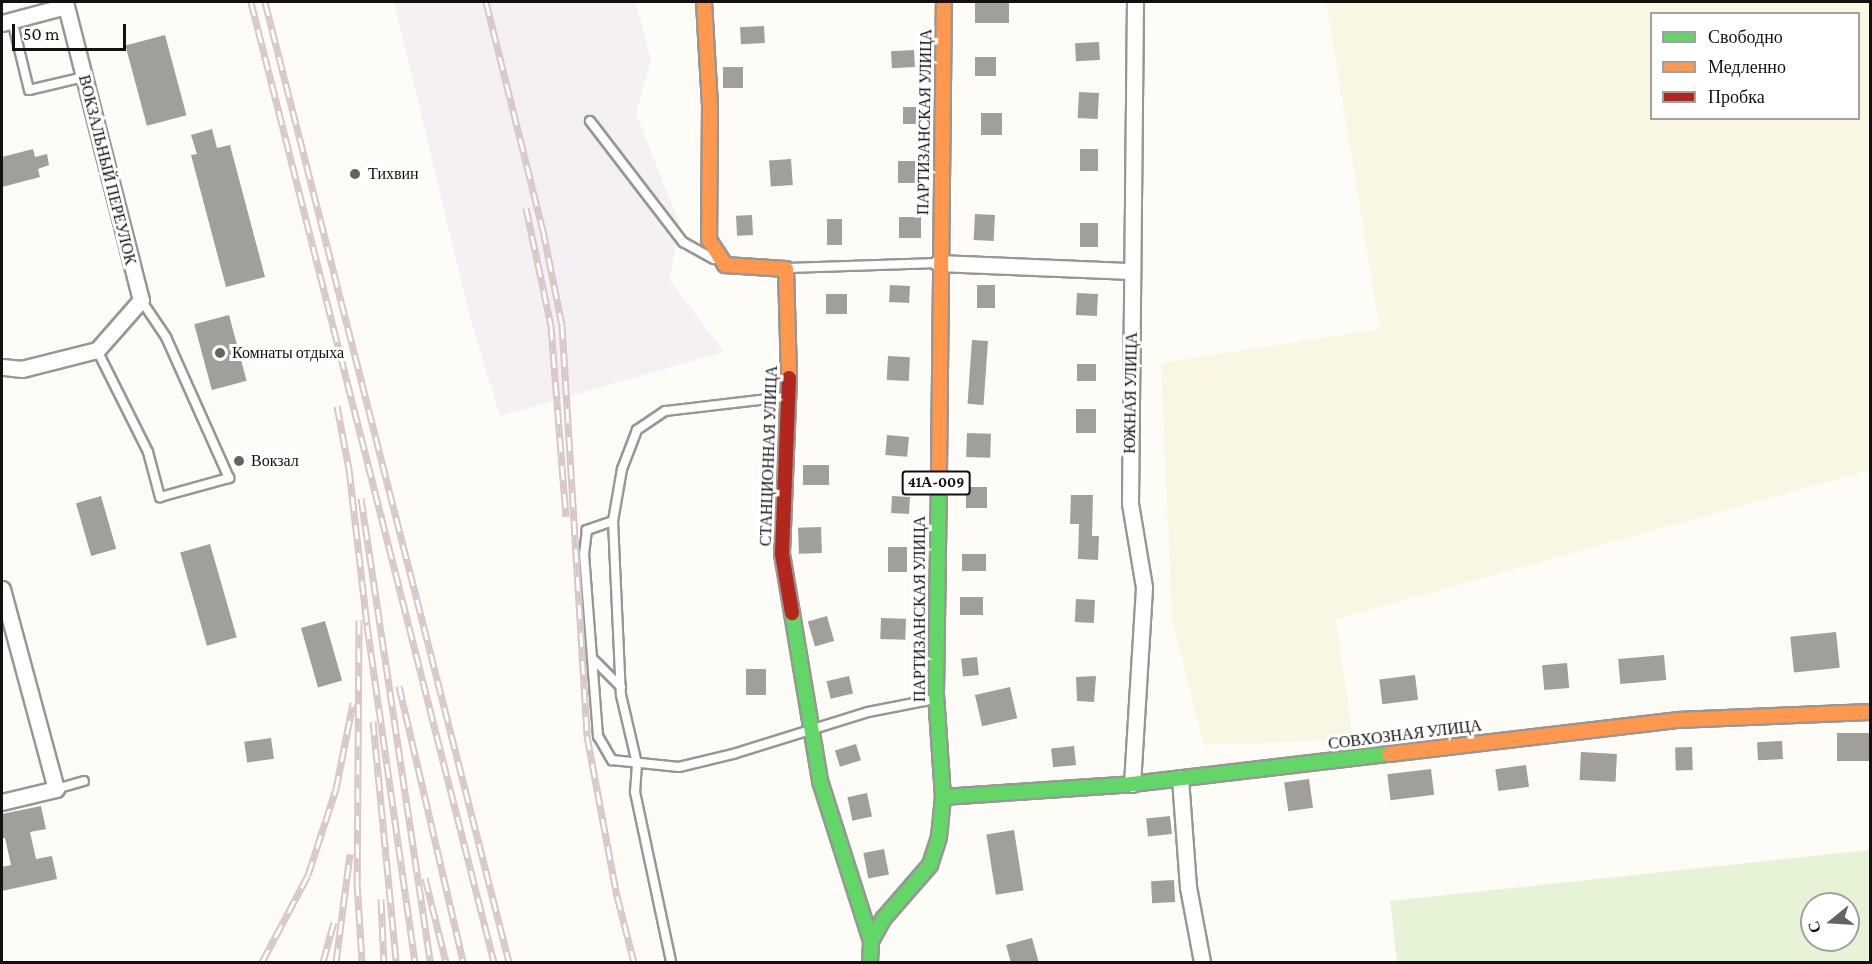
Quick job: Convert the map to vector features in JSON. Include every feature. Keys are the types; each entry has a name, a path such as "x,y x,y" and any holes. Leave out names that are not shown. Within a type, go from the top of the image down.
{"street":[{"path":"704,2 710,107 709,240 725,265 786,268"},
{"name":"ПАРТИЗАНСКАЯ УЛИЦА","path":"871,941 884,918 914,888 930,865 939,837 943,797 936,699 938,263 944,2"},
{"name":"ЮЖНАЯ УЛИЦА","path":"1132,784 1144,587 1130,503 1135,2"},
{"name":"ВОКЗАЛЬНЫЙ ПЕРЕУЛОК","path":"7,21 66,6 141,300"},
{"path":"938,263 1132,272"},
{"name":"СТАНЦИОННАЯ УЛИЦА","path":"786,268 787,397 782,554 819,781 871,941 870,963"},
{"path":"2,367 22,369 97,350 141,300"},
{"path":"2,589 56,789 2,802"},
{"name":"СОВХОЗНАЯ УЛИЦА","path":"943,797 1132,784 1677,720 1870,712"},
{"path":"1180,778 1188,887 1202,963"}],"lane":[{"path":"7,21 29,90 84,77"},
{"path":"590,121 683,242 725,265"},
{"path":"786,268 938,263"},
{"path":"97,350 148,452 160,497 229,478 166,337 141,300"},
{"path":"671,963 635,792 637,764 621,687 613,521 622,468 638,430 665,411 787,397"},
{"path":"613,521 587,530 584,554 598,736 612,760 678,767 868,712 936,699"},
{"path":"592,658 621,687"},
{"path":"56,789 84,781"}],"shaded area":[{"path":"394,2 636,2 651,61 636,113 679,223 670,280 724,352 500,416 470,317"},
{"path":"1326,2 1870,2 1870,470 1336,619 1353,740 1204,745 1172,619 1161,363 1380,329"}],"green space":[{"path":"1870,850 1870,962 1397,962 1390,901"}],"building":[{"path":"975,2 1009,2 1009,23 975,23"},
{"path":"764,26 765,43 741,44 740,27"},
{"path":"165,35 186,115 147,126 125,46"},
{"path":"1099,42 1100,60 1076,61 1075,43"},
{"path":"914,50 915,67 892,68 891,51"},
{"path":"975,57 996,57 996,76 975,76"},
{"path":"723,67 743,67 743,88 723,88"},
{"path":"1079,92 1099,93 1098,119 1078,118"},
{"path":"903,107 923,107 923,124 903,124"},
{"path":"981,113 1002,113 1002,135 981,135"},
{"path":"212,129 217,148 230,145 265,277 226,287 191,155 197,154 191,135"},
{"path":"33,149 35,157 47,154 49,165 38,169 40,177 2,187 2,157"},
{"path":"1080,149 1098,149 1098,171 1080,171"},
{"path":"791,159 793,185 771,186 769,161"},
{"path":"898,161 922,161 922,183 898,183"},
{"path":"975,214 995,215 994,241 974,240"},
{"path":"752,215 753,235 737,236 736,216"},
{"path":"899,217 921,217 921,238 899,238"},
{"path":"827,219 842,219 842,245 827,245"},
{"path":"1080,223 1098,223 1098,247 1080,247"},
{"path":"890,285 910,286 909,303 889,302"},
{"path":"977,285 995,285 995,308 977,308"},
{"path":"1077,293 1098,294 1097,316 1076,315"},
{"path":"826,294 847,294 847,314 826,314"},
{"name":"Комнаты отдыха","path":"229,315 247,381 212,390 194,324"},
{"path":"972,340 988,341 983,405 968,404"},
{"path":"888,356 910,357 909,381 887,380"},
{"path":"1077,364 1096,364 1096,381 1077,381"},
{"path":"1076,409 1096,409 1096,433 1076,433"},
{"path":"967,433 991,434 990,458 966,457"},
{"path":"887,435 909,437 907,457 885,455"},
{"path":"803,465 829,465 829,485 803,485"},
{"path":"966,487 987,487 987,508 966,508"},
{"path":"1071,495 1093,495 1092,536 1099,536 1098,560 1078,559 1079,524 1070,524"},
{"path":"101,496 116,549 91,556 76,503"},
{"path":"892,496 910,497 909,514 891,513"},
{"path":"821,527 822,553 799,554 798,528"},
{"path":"210,544 237,637 207,646 180,553"},
{"path":"888,547 907,547 907,572 888,572"},
{"path":"962,554 986,554 986,571 962,571"},
{"path":"960,597 983,597 983,615 960,615"},
{"path":"1076,599 1095,600 1094,623 1075,622"},
{"path":"827,616 834,641 815,647 808,622"},
{"path":"881,618 906,619 905,640 880,639"},
{"path":"325,621 342,681 318,687 301,628"},
{"path":"1836,632 1840,668 1794,673 1790,637"},
{"path":"1664,655 1666,680 1620,684 1618,659"},
{"path":"977,657 979,675 963,677 961,659"},
{"path":"1567,663 1569,688 1544,690 1542,665"},
{"path":"746,669 766,669 766,695 746,695"},
{"path":"1415,675 1418,700 1382,704 1379,679"},
{"path":"849,676 853,694 831,699 827,681"},
{"path":"1096,676 1094,702 1077,701 1076,677"},
{"path":"1010,687 1017,718 982,726 975,695"},
{"path":"1837,733 1870,733 1870,761 1837,761"},
{"path":"271,738 274,759 247,763 244,742"},
{"path":"1782,741 1783,759 1758,760 1757,742"},
{"path":"856,744 861,760 840,767 835,750"},
{"path":"1074,746 1076,765 1053,767 1051,748"},
{"path":"1692,747 1693,770 1676,771 1675,748"},
{"path":"1581,752 1617,754 1615,782 1580,780"},
{"path":"1526,765 1529,787 1498,791 1495,769"},
{"path":"1431,769 1434,795 1390,800 1387,774"},
{"path":"1309,779 1313,808 1288,811 1284,782"},
{"path":"867,793 872,816 852,821 847,797"},
{"path":"41,806 46,829 30,832 36,859 52,856 57,879 2,891 2,867 11,865 5,838 2,838 2,814"},
{"path":"1170,816 1172,834 1148,836 1146,819"},
{"path":"1014,830 1024,890 996,895 986,834"},
{"path":"884,849 889,875 868,879 863,853"},
{"path":"1174,880 1175,902 1152,903 1151,881"},
{"path":"1032,938 1039,963 1011,963 1006,945"}],"railway":[{"path":"251,2 494,962"},
{"path":"265,2 509,962"},
{"path":"486,2 543,230 562,325 587,736 617,896 634,962"},
{"path":"526,208 551,326 566,516"},
{"path":"337,406 349,469 367,625 415,962"},
{"path":"361,498 430,962"},
{"path":"359,620 357,882 362,962"},
{"path":"399,686 463,962"},
{"path":"262,962 308,875 336,789 353,703"},
{"path":"373,721 396,962"},
{"path":"336,962 350,854"},
{"path":"425,878 446,962"},
{"path":"381,899 384,962"},
{"path":"323,962 334,922"}],"traffic: fast":[{"path":"870,962 871,941 884,918 930,865 939,837 943,797 936,693 939,469"},
{"path":"792,613 820,781 871,941"},
{"path":"943,797 1132,784 1389,754"}],"traffic: slow":[{"path":"704,2 710,107 709,240 725,265 786,269 789,378"},
{"path":"939,469 944,2"},
{"path":"1389,754 1677,720 1870,712"}],"traffic: jam":[{"path":"789,378 782,554 792,613"}],"place":[{"name":"Тихвин","path":"355,174"},
{"name":"Комнаты отдыха","path":"220,353"},
{"name":"Вокзал","path":"239,461"}]}
